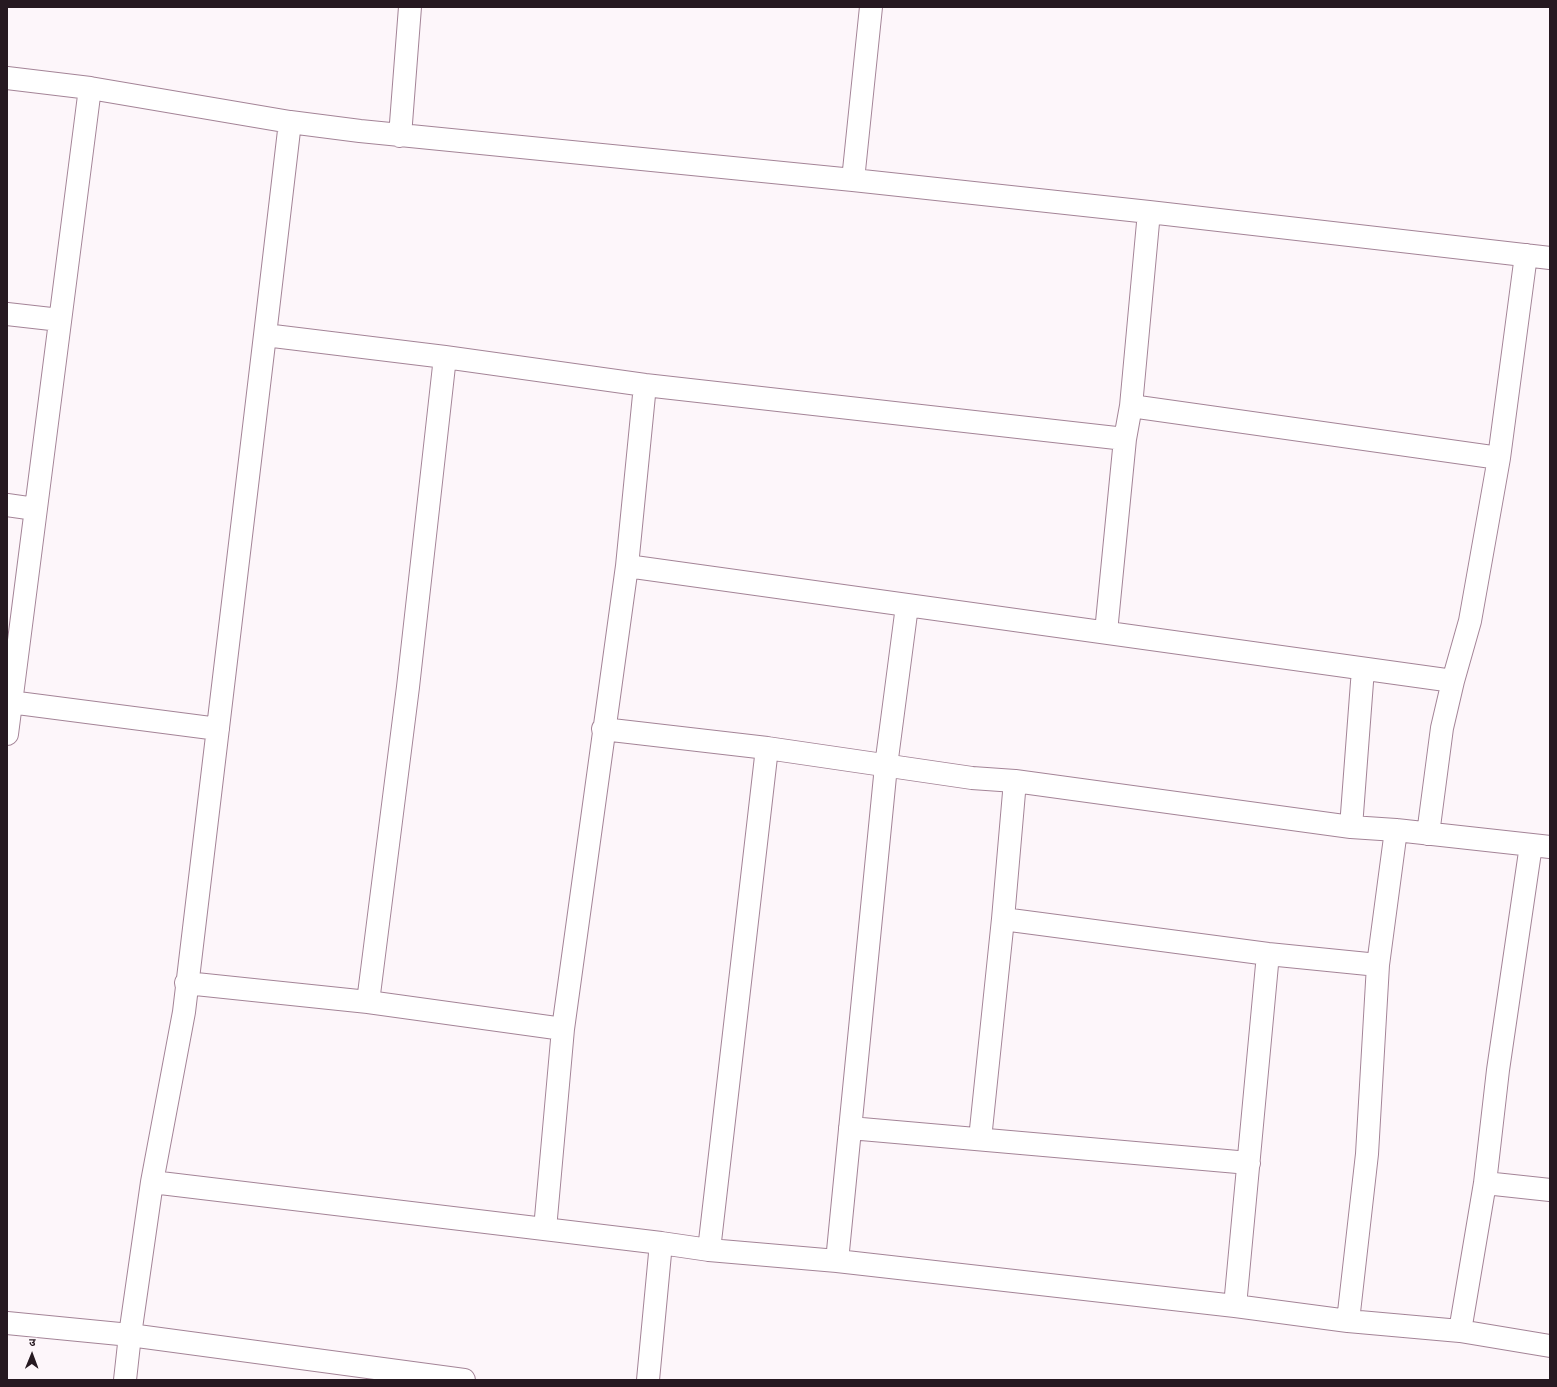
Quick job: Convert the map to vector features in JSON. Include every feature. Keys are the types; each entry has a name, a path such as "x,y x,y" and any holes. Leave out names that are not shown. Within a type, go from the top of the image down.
{"street":[{"path":"400,136 410,7"},
{"path":"852,180 871,7"},
{"path":"7,78 90,88 290,122 400,136 852,180 1550,258"},
{"path":"7,734 90,88"},
{"path":"125,1380 152,1182 184,1012 186,982 266,335 290,122"},
{"path":"1106,632 1125,439 1131,406 1149,212"},
{"path":"1428,834 1442,728 1453,681 1470,621 1499,458 1526,255"},
{"path":"7,314 60,320"},
{"path":"266,335 445,357 645,385 1125,439"},
{"path":"368,1002 408,687 445,357"},
{"path":"545,1229 563,1029 603,729 627,566 645,385"},
{"path":"1131,406 1499,458"},
{"path":"7,505 35,509"},
{"path":"627,566 1453,681"},
{"path":"837,1261 886,766 907,606"},
{"path":"1351,827 1363,669"},
{"path":"10,702 218,729"},
{"path":"603,729 767,748 972,778 1015,780 1351,827 1396,830 1541,846 1498,1070 1485,1183 1460,1331"},
{"path":"709,1250 767,748"},
{"path":"980,1139 1003,919 1015,780"},
{"path":"1348,1321 1367,1154 1378,965 1396,830"},
{"path":"1003,919 1268,954 1378,965"},
{"path":"1235,1306 1268,954"},
{"path":"186,982 368,1002 563,1029"},
{"path":"850,1128 1249,1163"},
{"path":"152,1182 709,1250 837,1261 1235,1306 1348,1321 1460,1331 1550,1346"},
{"path":"1485,1183 1550,1190"},
{"path":"648,1380 661,1243"},
{"path":"7,1323 130,1335 464,1380"}]}
